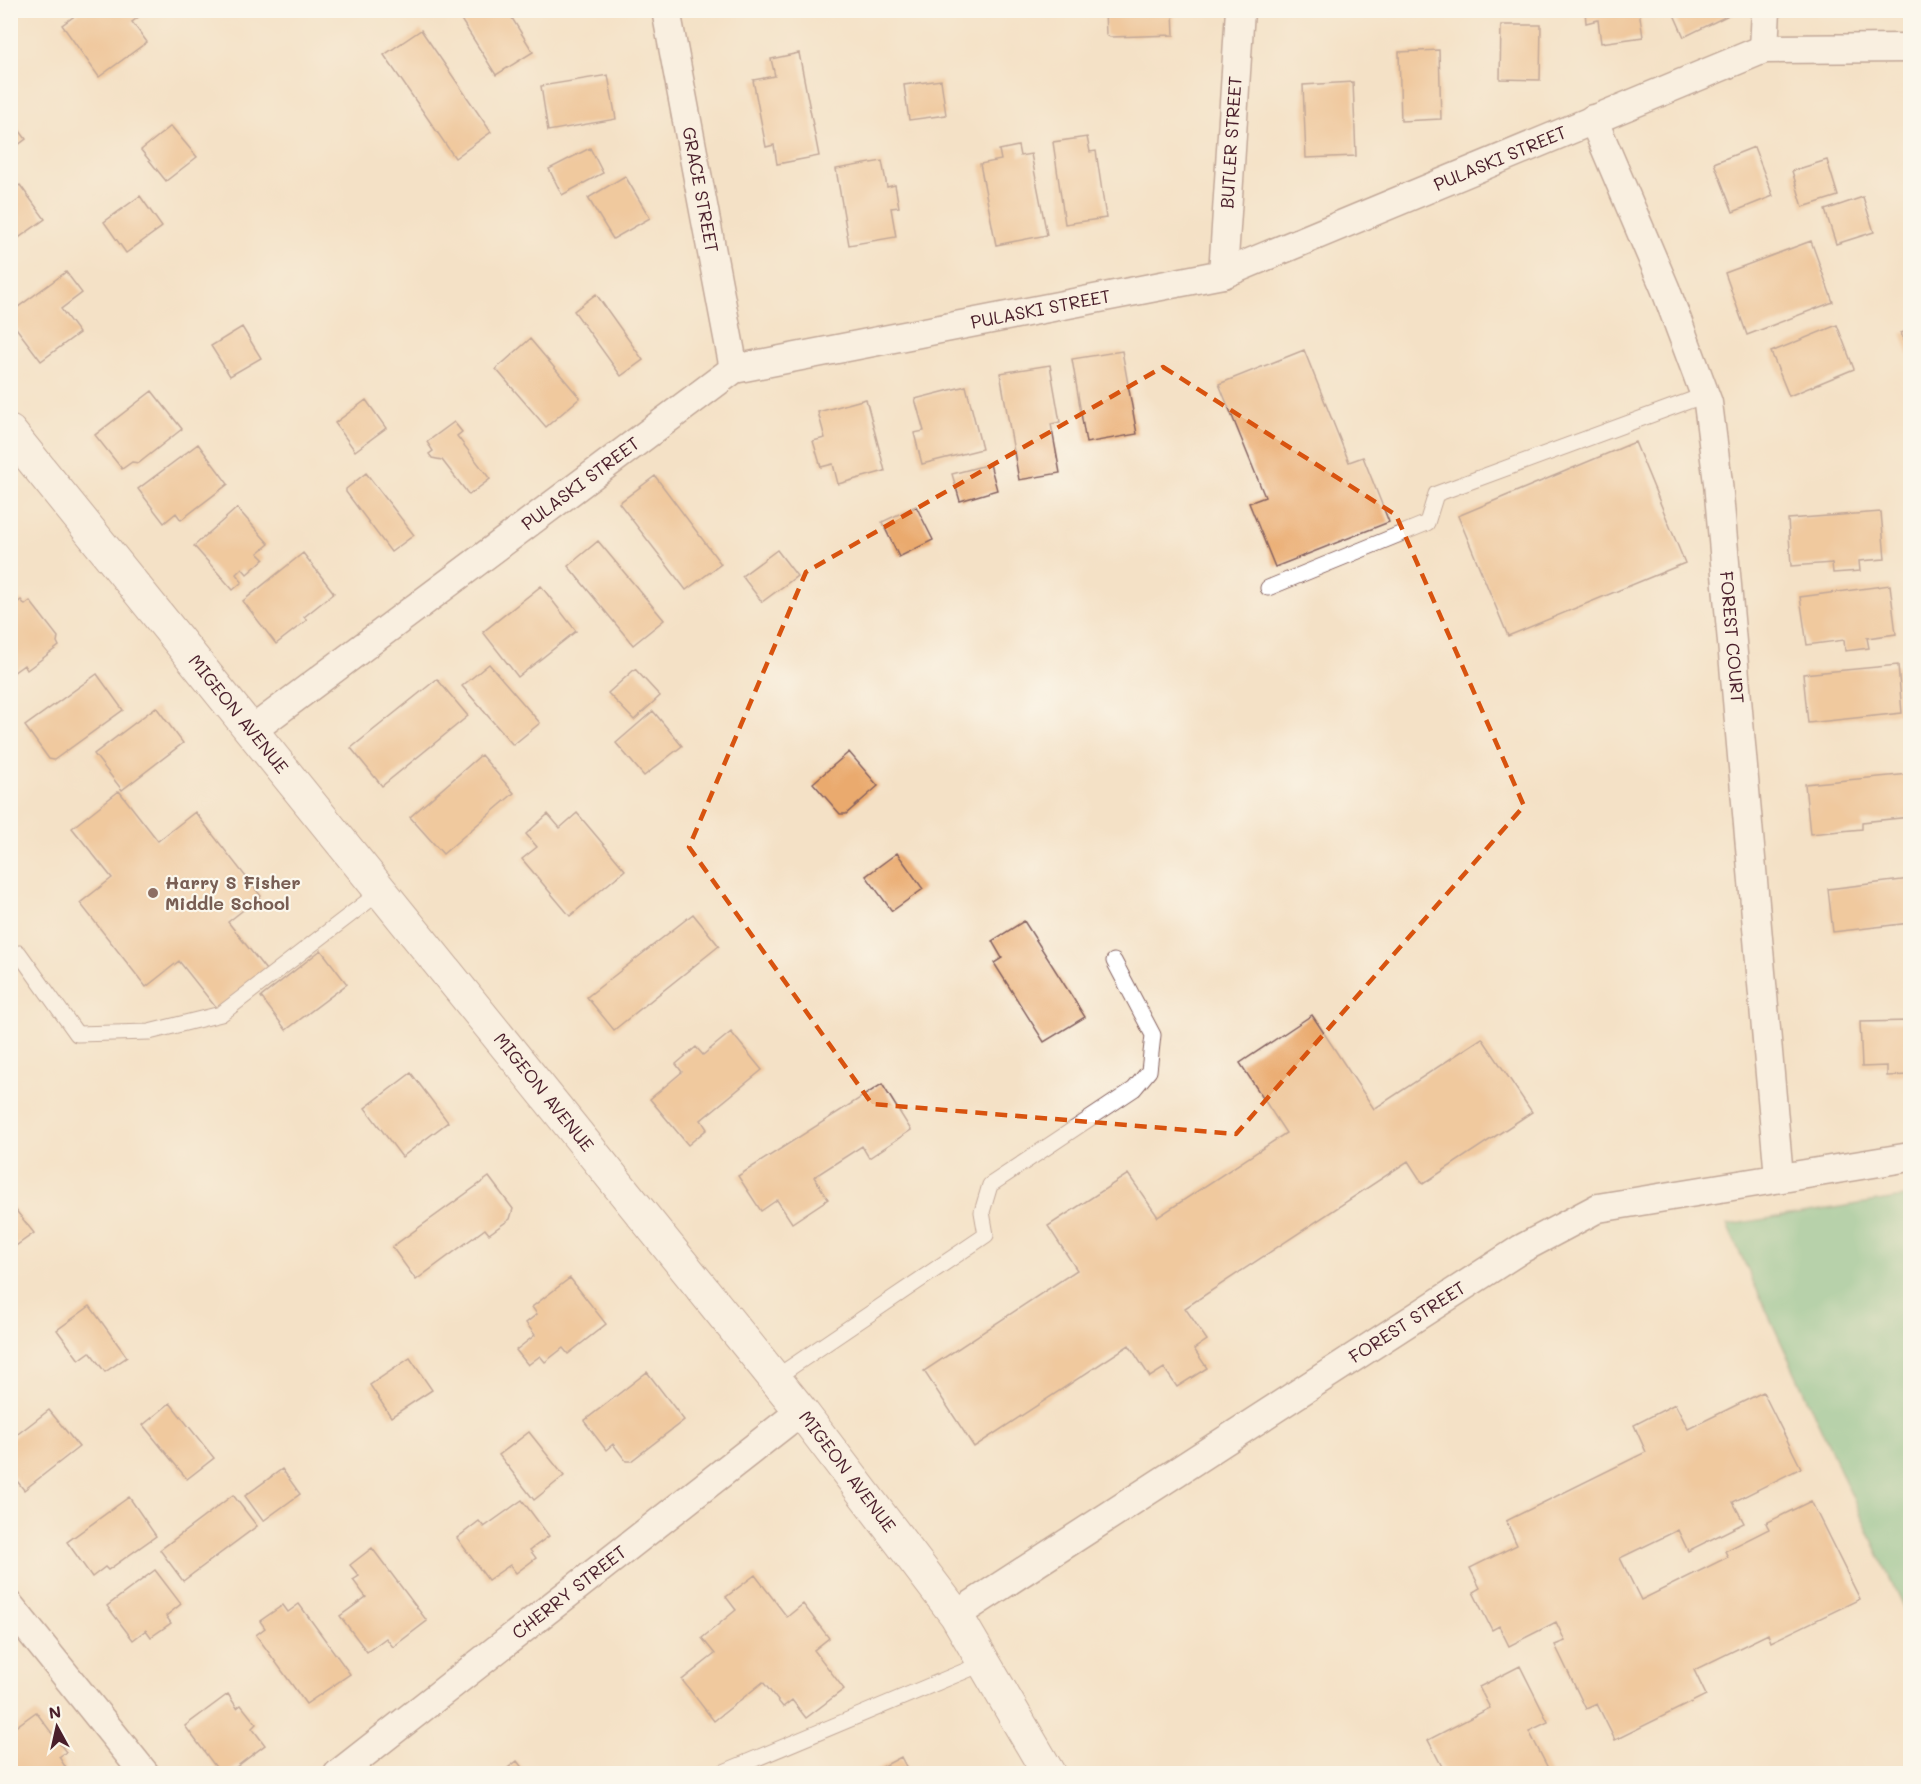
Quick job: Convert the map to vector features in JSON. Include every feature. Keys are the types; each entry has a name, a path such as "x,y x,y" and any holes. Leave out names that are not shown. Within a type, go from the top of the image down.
{"main road":[{"name":"MIGEON AVENUE","path":"10,432 801,1411 956,1615 1049,1773"}],"street":[{"name":"GRACE STREET","path":"666,10 734,369"},
{"name":"BUTLER STREET","path":"1223,274 1240,10"},
{"path":"1764,49 1766,10"},
{"name":"PULASKI STREET","path":"250,731 734,369 1223,274 1764,49 1911,48"},
{"name":"FOREST COURT","path":"1593,119 1665,288 1705,395 1718,483 1779,1177"},
{"name":"FOREST STREET","path":"956,1615 1521,1249 1598,1208 1911,1157"},
{"name":"CHERRY STREET","path":"338,1773 801,1411"},
{"path":"10,1606 145,1773"}],"lane":[{"path":"1268,588 1427,523 1436,494 1705,395"},
{"path":"19,953 77,1034 149,1032 221,1014 381,891"},
{"path":"774,1378 986,1235 982,1212 990,1185 1134,1089 1149,1071 1153,1035 1114,962"},
{"path":"718,1773 984,1663"}],"highlighted area":[{"path":"1163,367 1396,515 1524,806 1236,1134 872,1104 689,847 806,572"}],"green space":[{"path":"1910,1196 1910,1622 1727,1225"}],"building":[{"path":"83,10 148,10 132,22 147,42 99,77 62,25"},
{"path":"455,10 507,10 533,52 496,75"},
{"path":"1105,10 1173,10 1174,35 1110,37 1106,35"},
{"path":"1585,10 1639,10 1643,37 1601,43 1598,20 1586,23"},
{"path":"1672,10 1727,10 1729,15 1684,37"},
{"path":"1501,25 1541,25 1540,80 1500,79"},
{"path":"421,30 491,132 455,158 384,55"},
{"path":"1439,50 1441,119 1401,121 1399,52"},
{"path":"799,53 819,156 777,164 774,145 766,147 753,80 775,76 771,59"},
{"path":"608,75 616,119 548,131 541,86"},
{"path":"941,80 946,115 909,120 904,85"},
{"path":"1353,82 1356,156 1306,158 1303,85"},
{"path":"10,118 26,139 10,151"},
{"path":"171,126 197,157 166,181 141,150"},
{"path":"1087,137 1090,152 1096,151 1106,218 1065,224 1053,142"},
{"path":"1018,146 1020,156 1031,154 1047,235 996,245 980,164 1001,160 999,150"},
{"path":"1754,147 1773,196 1733,212 1714,163"},
{"path":"590,148 603,173 562,195 549,169"},
{"path":"1827,160 1838,196 1803,207 1792,171"},
{"path":"882,161 887,187 895,185 899,207 891,208 896,237 849,245 836,169"},
{"path":"625,176 650,218 613,239 588,198"},
{"path":"20,185 45,219 10,244 10,192"},
{"path":"140,196 162,227 126,253 104,222"},
{"path":"1863,197 1874,232 1836,244 1825,210"},
{"path":"1811,241 1833,302 1747,335 1725,273"},
{"path":"66,272 82,293 61,309 79,333 41,361 10,320 10,313"},
{"path":"596,294 643,360 621,376 574,311"},
{"path":"1837,325 1854,369 1789,396 1771,352"},
{"path":"242,327 261,358 230,376 211,346"},
{"path":"1910,330 1910,359 1901,333"},
{"path":"530,339 580,398 546,427 496,369"},
{"path":"1304,350 1349,462 1363,457 1389,522 1275,567 1249,503 1265,497 1219,384"},
{"path":"1122,351 1137,434 1086,443 1072,359"},
{"path":"1050,365 1060,422 1051,424 1060,473 1019,480 1000,373"},
{"path":"966,386 982,449 922,464 914,433 924,431 915,399"},
{"path":"152,391 182,429 139,463 132,462 122,469 95,435"},
{"path":"866,399 885,471 838,484 833,464 821,467 813,441 825,438 818,412"},
{"path":"366,400 386,428 355,451 335,423"},
{"path":"454,422 462,432 457,436 490,479 469,495 442,460 432,458 429,454 433,451 427,442"},
{"path":"1635,442 1685,563 1508,636 1458,516"},
{"path":"198,444 228,484 181,520 176,513 164,523 138,489"},
{"path":"990,464 997,490 960,501 952,474"},
{"path":"366,473 414,535 391,552 346,492 346,489"},
{"path":"655,476 721,564 686,590 619,503"},
{"path":"916,506 933,540 899,557 882,522"},
{"path":"237,508 269,544 258,553 264,559 247,574 242,568 236,574 242,582 233,590 194,546"},
{"path":"1881,512 1885,559 1859,561 1860,571 1833,573 1832,563 1791,566 1788,519"},
{"path":"598,541 664,620 633,645 568,566"},
{"path":"777,550 797,576 762,602 742,576"},
{"path":"303,553 334,593 304,617 307,620 276,644 243,601"},
{"path":"1890,585 1896,634 1867,638 1869,648 1845,651 1844,640 1807,645 1800,597"},
{"path":"541,586 576,631 518,677 483,632"},
{"path":"21,600 25,605 30,601 58,637 59,646 27,670 24,665 10,675 10,608"},
{"path":"489,664 540,723 513,745 462,686"},
{"path":"1898,665 1902,713 1808,723 1803,674"},
{"path":"635,669 660,696 634,720 608,693"},
{"path":"97,674 123,710 54,760 49,759 25,726"},
{"path":"437,679 468,716 382,786 351,748"},
{"path":"156,707 183,743 122,790 94,754"},
{"path":"653,711 682,746 644,776 616,743"},
{"path":"849,752 878,786 846,814 840,814 813,783"},
{"path":"481,755 514,793 443,854 410,817"},
{"path":"1910,774 1910,817 1862,822 1862,829 1810,834 1805,784"},
{"path":"119,791 158,841 195,812 261,896 228,922 266,970 217,1009 179,961 146,987 80,903 112,878 72,828"},
{"path":"577,813 625,870 570,916 522,859 537,847 526,834 548,814 560,828"},
{"path":"897,853 923,889 892,911 866,876"},
{"path":"1910,879 1910,923 1833,932 1828,889"},
{"path":"693,914 719,946 614,1030 587,997"},
{"path":"1024,921 1085,1017 1044,1042 994,963 1002,958 992,941"},
{"path":"321,950 347,984 286,1030 261,997"},
{"path":"1312,1015 1374,1109 1482,1038 1532,1112 1423,1184 1408,1161 1185,1308 1207,1340 1194,1349 1207,1368 1177,1387 1164,1368 1150,1377 1129,1345 974,1447 924,1371 1077,1270 1048,1226 1128,1174 1158,1217 1286,1133 1240,1063"},
{"path":"1910,1021 1910,1075 1887,1076 1887,1066 1862,1067 1860,1022"},
{"path":"731,1032 762,1070 701,1120 707,1129 688,1145 650,1099 682,1072 676,1064 696,1047 703,1055"},
{"path":"411,1073 448,1122 402,1157 365,1108"},
{"path":"882,1084 911,1130 869,1158 862,1146 814,1177 828,1199 792,1223 777,1200 761,1211 738,1176"},
{"path":"489,1177 513,1209 510,1219 489,1234 485,1229 416,1280 392,1247"},
{"path":"10,1203 34,1233 10,1250"},
{"path":"570,1278 606,1324 568,1354 563,1348 545,1362 540,1356 528,1365 516,1350 535,1335 526,1323 537,1314 532,1307"},
{"path":"90,1306 127,1357 105,1372 90,1352 79,1360 57,1330"},
{"path":"410,1358 432,1390 391,1417 370,1385"},
{"path":"647,1372 684,1420 631,1461 626,1461 613,1444 606,1450 584,1421"},
{"path":"1763,1392 1801,1468 1733,1502 1744,1523 1688,1551 1678,1530 1620,1558 1641,1600 1728,1557 1725,1551 1769,1529 1766,1523 1811,1501 1860,1599 1771,1642 1768,1634 1694,1670 1706,1695 1615,1740 1597,1704 1586,1709 1555,1645 1565,1641 1556,1622 1509,1646 1499,1626 1492,1630 1473,1592 1480,1588 1470,1568 1517,1545 1506,1521 1646,1452 1634,1425 1675,1404 1688,1429"},
{"path":"170,1403 214,1458 187,1479 143,1425"},
{"path":"49,1410 79,1447 24,1490 10,1472 10,1440"},
{"path":"529,1432 564,1476 534,1500 499,1455"},
{"path":"282,1469 300,1494 263,1521 245,1496"},
{"path":"233,1495 257,1526 183,1581 160,1550"},
{"path":"129,1497 156,1536 108,1570 105,1567 92,1577 67,1542"},
{"path":"522,1500 549,1536 530,1550 536,1558 516,1573 510,1565 488,1580 457,1538 479,1521 484,1527"},
{"path":"372,1548 427,1621 393,1647 386,1638 367,1652 340,1616 366,1597 353,1580 359,1576 350,1565"},
{"path":"155,1570 181,1604 166,1616 171,1623 151,1637 146,1630 133,1640 107,1606"},
{"path":"755,1575 787,1617 803,1604 829,1638 814,1650 844,1689 806,1718 792,1700 783,1707 763,1682 714,1721 682,1680 715,1654 702,1638 736,1610 726,1597"},
{"path":"299,1604 350,1674 306,1704 256,1635 265,1628 260,1621 283,1605 288,1612"},
{"path":"1520,1666 1548,1722 1529,1731 1551,1774 1446,1774 1428,1740 1490,1708 1479,1687"},
{"path":"228,1694 237,1708 241,1705 256,1724 252,1728 265,1745 227,1774 221,1774 185,1726"},
{"path":"36,1712 66,1752 59,1757 66,1768 58,1774 10,1774 10,1731"},
{"path":"901,1757 910,1774 869,1774"},
{"path":"517,1761 527,1774 500,1774"}],"place":[{"name":"Harry S Fisher Middle School","path":"153,893"}]}
